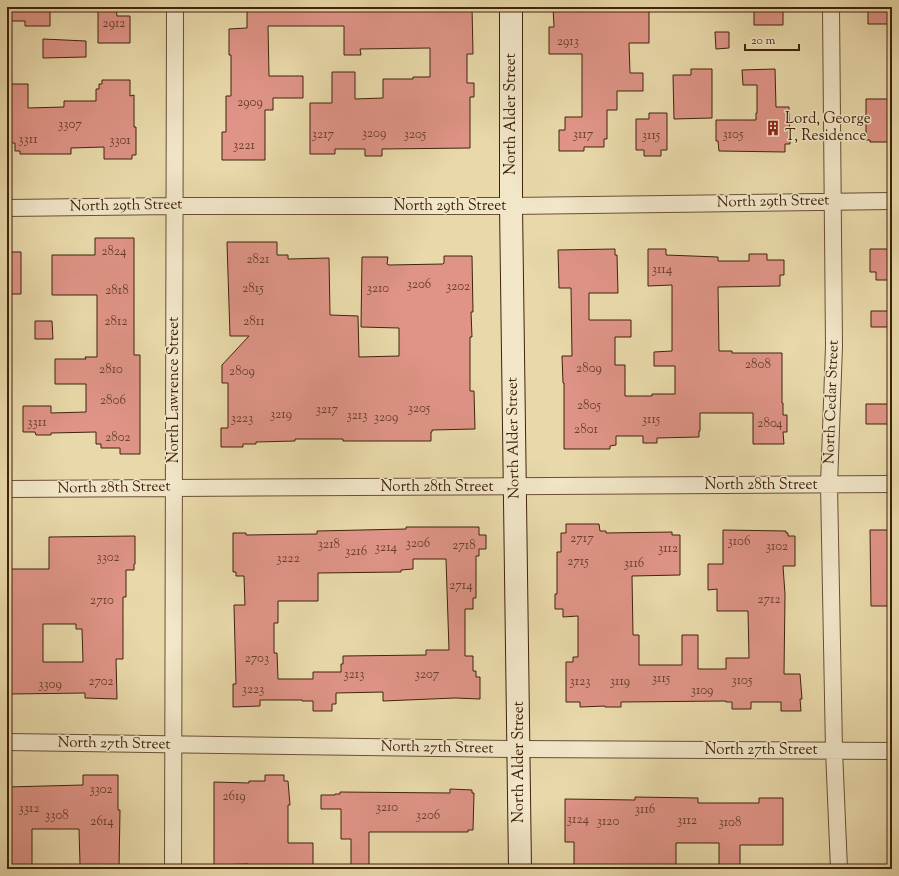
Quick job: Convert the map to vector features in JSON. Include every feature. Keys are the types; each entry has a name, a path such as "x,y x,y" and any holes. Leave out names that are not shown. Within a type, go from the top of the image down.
{"street":[{"name":"North Lawrence Street","path":"173,869 175,7"},
{"name":"North Alder Street","path":"512,7 511,206 520,869"},
{"name":"North Cedar Street","path":"831,7 834,346 829,485 834,750 839,869"},
{"name":"North 29th Street","path":"7,208 175,206 511,206 892,201"},
{"name":"North 28th Street","path":"7,490 892,484"},
{"name":"North 27th Street","path":"7,742 519,749 892,750"}],"building":[{"path":"7,7 50,7 50,26 25,26 25,21 7,21"},
{"path":"98,7 116,7 117,16 130,16 130,43 98,43"},
{"path":"247,7 472,7 473,54 467,54 467,83 474,83 474,97 470,97 470,148 382,149 382,156 365,156 365,149 335,149 335,154 310,154 310,103 332,103 332,72 355,72 355,99 383,98 383,79 413,79 413,77 430,77 430,48 360,49 361,55 344,55 344,26 268,26 269,76 303,76 303,98 273,98 273,110 265,110 265,160 222,160 222,132 226,132 226,96 231,96 231,55 229,55 229,29 247,28"},
{"path":"553,7 649,7 649,43 629,43 630,73 643,73 643,91 617,91 617,110 607,110 607,139 604,139 604,147 584,147 584,151 559,151 559,130 565,130 565,117 582,117 582,54 549,54 549,27 554,27"},
{"path":"754,7 783,7 783,25 754,25"},
{"path":"868,7 892,7 892,24 868,24"},
{"path":"715,32 729,32 729,48 716,49"},
{"path":"43,39 86,41 86,57 43,58"},
{"path":"691,69 712,69 712,118 674,119 673,75 691,75"},
{"path":"775,69 776,107 789,107 790,144 785,144 785,152 719,151 718,141 716,141 716,120 756,120 757,85 743,85 742,70"},
{"path":"102,80 130,80 130,96 134,95 134,127 136,127 136,155 132,155 132,159 104,159 104,147 71,148 71,154 20,154 20,151 15,151 15,143 7,143 7,84 28,84 28,108 64,107 64,101 96,101 96,89 99,89 99,84 102,84"},
{"path":"866,99 892,99 892,142 870,142 870,140 866,140"},
{"path":"649,113 667,113 667,150 661,150 661,156 644,156 644,150 636,150 636,119 649,119"},
{"path":"95,238 134,238 134,355 140,355 140,454 120,454 120,448 101,448 101,444 96,444 96,432 51,433 51,435 36,435 35,432 23,432 23,406 51,406 51,413 86,412 86,384 55,384 55,359 86,359 85,357 97,357 97,295 52,295 52,255 95,255"},
{"path":"227,242 277,242 277,255 288,255 288,259 329,258 330,315 358,316 359,357 399,356 399,328 361,327 362,257 388,257 387,264 389,265 443,264 444,256 472,256 473,312 471,312 472,337 470,337 470,391 474,391 475,429 432,430 431,441 343,441 343,439 295,439 295,441 256,442 256,444 243,444 243,447 221,447 221,428 228,428 228,383 222,383 222,365 249,336 230,336"},
{"path":"615,249 615,255 617,255 618,293 589,293 589,320 631,320 631,337 615,337 615,365 625,365 625,396 675,394 675,366 654,366 654,352 672,351 672,285 648,286 648,249 666,249 666,255 718,257 718,261 749,261 749,254 767,254 767,260 784,260 784,275 780,275 780,286 718,287 719,351 732,351 732,353 782,353 782,403 783,415 787,415 787,432 783,432 784,444 753,444 753,413 700,413 699,437 657,438 657,443 643,443 643,436 616,436 616,445 610,446 610,449 564,449 564,383 562,356 572,356 571,288 559,288 558,250"},
{"path":"870,249 892,249 892,280 876,280 876,272 870,272"},
{"path":"7,252 21,252 21,294 7,294"},
{"path":"871,311 892,311 892,327 871,327"},
{"path":"35,321 52,321 53,339 35,339"},
{"path":"866,404 892,404 892,424 866,424"},
{"path":"566,524 599,524 600,531 606,531 606,533 672,532 672,535 680,535 680,575 632,576 633,635 639,635 639,665 682,665 682,635 698,635 698,669 726,669 726,658 749,658 748,611 717,611 717,589 708,590 708,564 723,564 723,530 786,531 788,536 795,536 795,566 783,566 785,594 784,674 800,674 802,699 800,699 801,711 781,711 781,702 751,702 751,709 732,709 732,702 726,701 621,702 621,707 580,707 580,702 566,702 566,662 573,662 573,657 578,657 578,616 563,617 563,609 555,609 555,594 557,594 557,552 561,552 561,533 566,533"},
{"path":"406,527 479,527 479,535 486,535 486,549 479,549 479,556 476,556 476,598 473,598 473,609 465,609 465,656 473,656 473,671 476,671 476,677 480,677 480,699 455,698 383,701 383,692 336,693 336,704 332,704 332,711 313,711 313,701 302,700 260,700 260,706 233,707 233,684 236,684 234,605 245,605 244,576 236,576 236,572 233,572 233,533 246,533 246,535 317,534 317,531 406,529","holes":["413,559 446,559 449,650 426,650 426,655 343,656 341,672 313,672 313,679 278,679 277,653 274,653 274,623 278,623 278,601 318,601 318,573 401,572 401,570 413,569"]},
{"path":"870,530 892,530 892,606 871,606"},
{"path":"135,536 134,570 126,570 126,597 123,597 123,659 116,659 117,699 85,698 85,693 11,694 10,687 7,687 7,569 49,569 49,537","holes":["43,624 76,624 76,629 82,629 83,662 43,662"]},
{"path":"83,775 118,775 118,810 120,810 119,869 88,869 88,865 80,865 79,829 32,829 32,869 15,869 15,867 7,867 7,787 83,785"},
{"path":"265,775 284,775 284,781 288,781 290,805 288,805 288,843 313,843 313,869 248,868 248,864 214,865 214,782 249,783 249,781 265,781"},
{"path":"450,789 472,790 472,793 474,793 473,830 468,830 468,832 369,832 369,869 351,869 351,839 341,839 341,809 321,809 321,795 335,795 340,794 340,792 450,793"},
{"path":"635,797 698,798 698,803 759,803 759,798 783,798 783,845 740,845 740,869 719,869 719,843 676,843 676,869 574,869 574,842 565,842 565,799 635,800"}],"place":[{"name":"Lord, George T, Residence","path":"773,128"}]}
